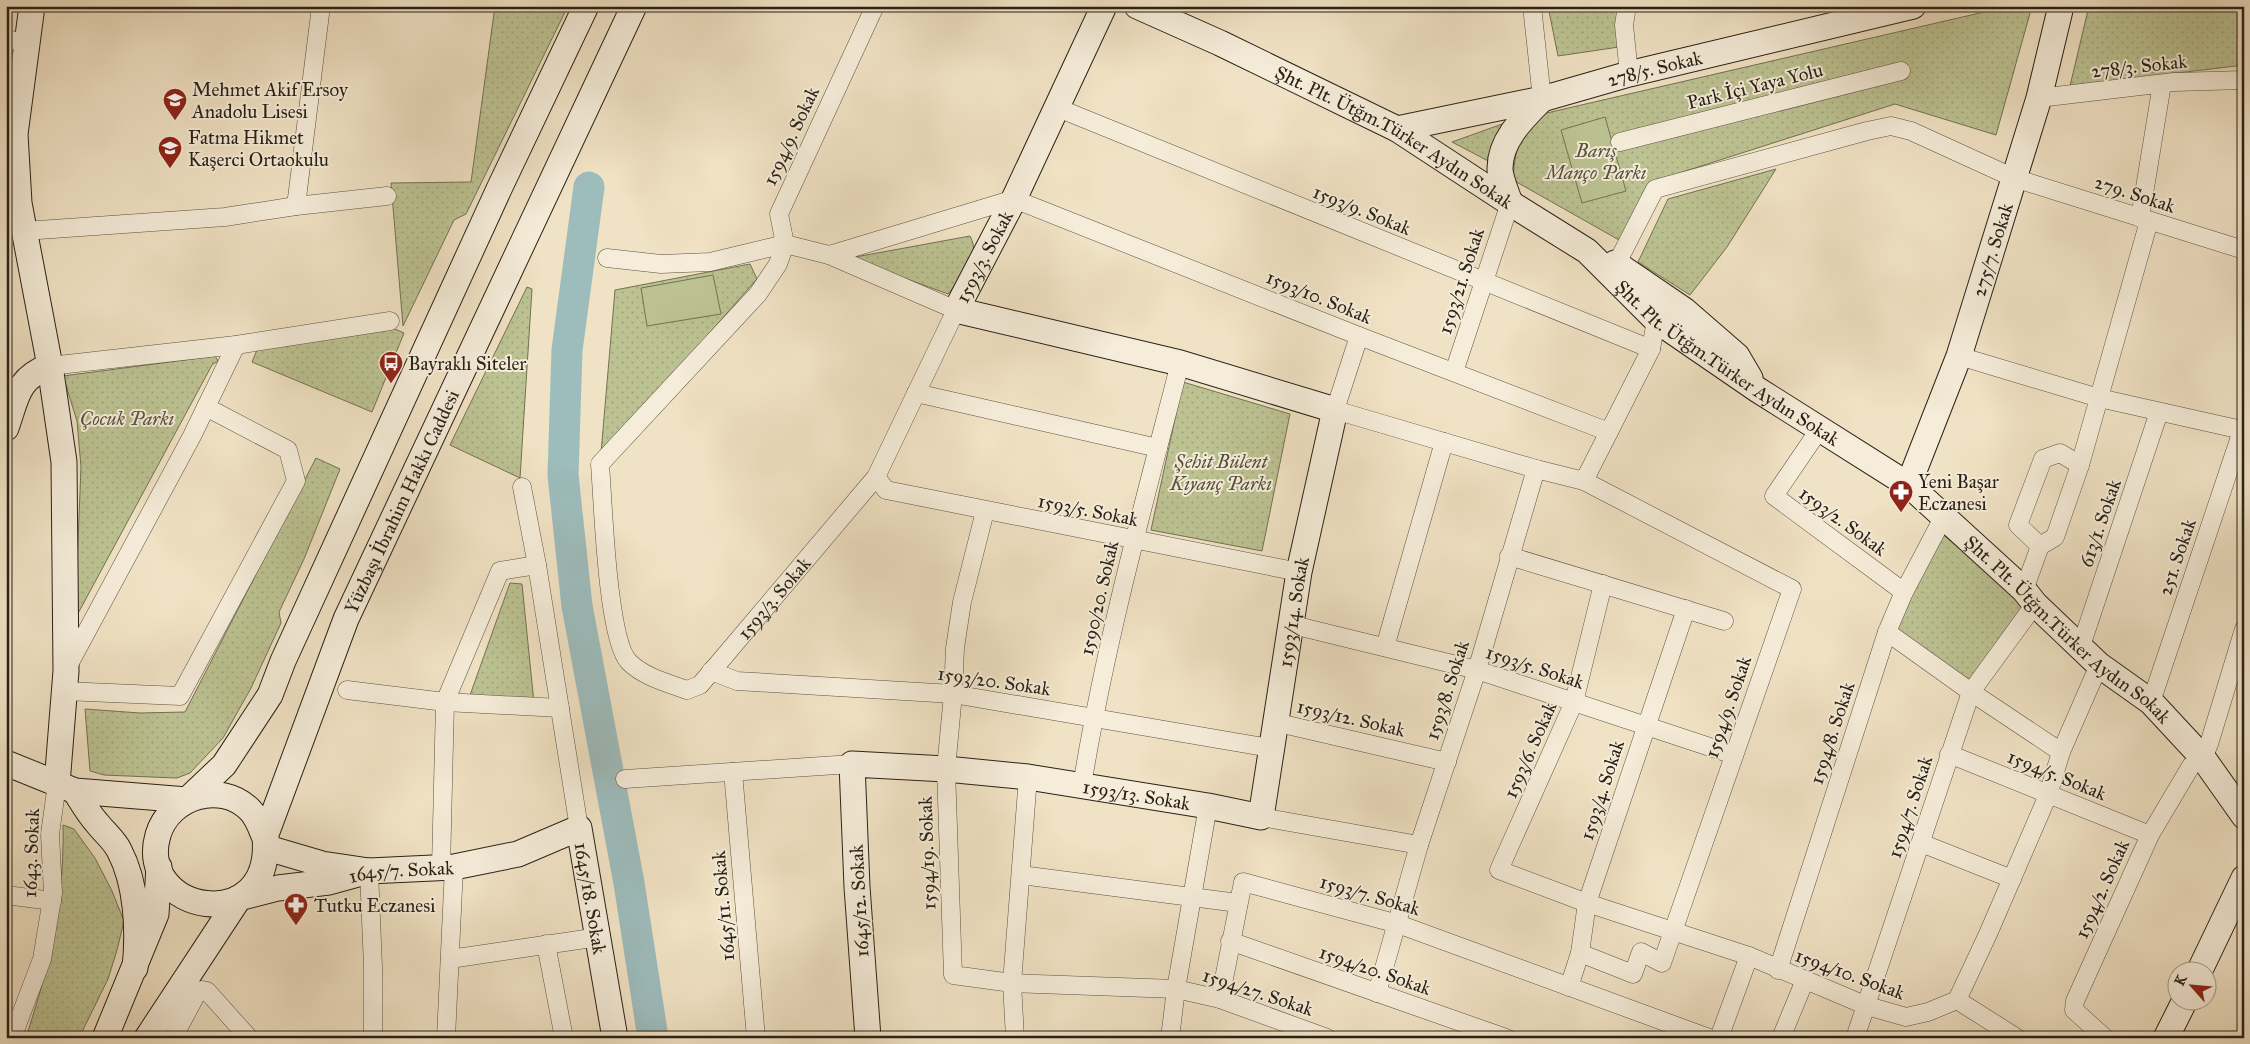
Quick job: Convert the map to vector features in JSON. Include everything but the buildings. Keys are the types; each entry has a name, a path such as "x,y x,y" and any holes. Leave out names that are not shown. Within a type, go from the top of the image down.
{"street":[{"path":"32,6 17,41 11,133 12,205 24,231 50,366 64,462 66,788 115,843 125,867 136,911 137,946 135,968"},
{"path":"296,206 321,6"},
{"path":"105,1038 135,968 158,907 159,868 156,852 161,829 174,809 187,800 224,765 270,694 283,660 478,234 586,6"},
{"name":"Yüzbaşı İbrahim Hakkı Caddesi","path":"265,837 346,619 634,6"},
{"name":"1594/9. Sokak","path":"785,244 779,214 875,6"},
{"name":"1593/3. Sokak","path":"785,244 778,264 758,294 600,464 610,595 622,648 628,661 642,672 687,690 700,685 876,477 956,310 1014,199 1104,6"},
{"name":"Şht. Plt. Ütğm.Türker Aydın Sokak","path":"1137,6 1220,42 1397,129 1587,251 1656,320 1758,390 1908,486 1944,516 2099,665 2151,702 2203,758 2244,816"},
{"path":"1510,203 1500,172 1500,159 1516,125 1542,99 1532,6"},
{"path":"1627,6 1624,25 1629,74"},
{"name":"278/5. Sokak","path":"1397,129 1542,99 1629,74 1913,6"},
{"name":"275/7. Sokak","path":"1908,486 1959,356 2039,98 2050,43 2061,6"},
{"name":"Park İçi Yaya Yolu","path":"1620,142 1901,71"},
{"name":"278/3. Sokak","path":"2039,98 2162,84 2244,80"},
{"path":"2080,465 2060,453 2043,459 2018,525 2040,546 2055,537 2080,465 2099,398 2144,220 2162,84"},
{"name":"1593/9. Sokak","path":"1058,108 1482,282 1651,349"},
{"name":"279. Sokak","path":"1617,264 1655,190 1867,130 1891,126 1911,131 2014,178 2244,250"},
{"path":"24,231 225,217 296,206 387,196"},
{"path":"829,255 1014,199"},
{"name":"1593/10. Sokak","path":"1014,199 1359,336 1609,432"},
{"name":"1593/21. Sokak","path":"1454,372 1482,282 1510,203"},
{"path":"607,258 661,264 710,262 785,244 829,255 956,310 1180,363 1536,469 1584,480 1651,349 1656,320"},
{"path":"1587,251 1617,264 1684,310 1737,356 1758,390"},
{"path":"6,428 21,388 27,378 34,372 50,366 236,345 390,321"},
{"path":"1335,410 1359,336"},
{"path":"65,681 236,345"},
{"path":"1959,356 2099,398 2243,428"},
{"name":"1590/20. Sokak","path":"1082,786 1093,717 1134,540 1180,363"},
{"path":"916,394 1158,448"},
{"path":"65,681 180,696 296,481 288,450 206,407"},
{"name":"1593/14. Sokak","path":"1261,817 1289,624 1335,410"},
{"name":"613/1. Sokak","path":"2081,646 2159,412"},
{"name":"251. Sokak","path":"2151,702 2243,428"},
{"name":"1593/2. Sokak","path":"1819,430 1774,496 1904,592"},
{"path":"1385,647 1444,442"},
{"name":"1593/8. Sokak","path":"1377,993 1419,845 1477,670 1536,469"},
{"name":"1593/5. Sokak","path":"876,477 886,490 1299,572"},
{"name":"1594/9. Sokak","path":"1580,953 1633,974 1641,952 1662,962 1792,589 1584,480"},
{"path":"522,487 537,564 579,828"},
{"name":"1594/19. Sokak","path":"985,510 962,602 955,648 946,769 954,975 1012,983 1176,989"},
{"name":"1594/8. Sokak","path":"1778,970 1887,632 1904,592 1944,516"},
{"name":"1594/7. Sokak","path":"1855,1038 1971,692 2030,597 2040,546"},
{"path":"1509,556 1724,621"},
{"path":"448,867 445,702 500,571 537,564"},
{"name":"1593/6. Sokak","path":"1500,870 1574,702 1603,584"},
{"name":"1593/4. Sokak","path":"1569,986 1580,953 1587,903 1686,609"},
{"name":"1593/5. Sokak","path":"1289,624 1477,670 1734,755"},
{"path":"2203,758 2244,629"},
{"path":"1887,632 1971,692 2061,752"},
{"path":"2017,1038 1957,1000 2048,795 2061,752 2099,665"},
{"name":"1593/20. Sokak","path":"711,671 737,682 953,694 1270,748"},
{"path":"347,690 445,702 560,708"},
{"name":"1593/12. Sokak","path":"1274,722 1447,762"},
{"name":"1594/5. Sokak","path":"1950,754 2150,835"},
{"name":"1594/2. Sokak","path":"2105,1038 2074,1010 2075,1001 2150,835 2191,766 2203,758"},
{"path":"6,763 66,788 187,800 202,795 219,795 235,800 249,809 259,822 271,850 322,864 369,871 373,967 373,1038"},
{"path":"625,778 852,764"},
{"name":"1593/13. Sokak","path":"852,764 946,769 1028,777 1208,806 1419,845"},
{"name":"1645/12. Sokak","path":"852,764 857,887 868,1038"},
{"name":"1645/11. Sokak","path":"733,772 756,1038"},
{"path":"1015,1038 1012,983 1028,777"},
{"path":"66,788 159,868 166,882 177,894 191,902 207,905 224,904 239,898 253,887 262,872 267,854 265,837"},
{"name":"1643. Sokak","path":"11,1032 42,958 52,901 50,834 66,788"},
{"path":"1170,1038 1176,989 1208,806"},
{"name":"1645/18. Sokak","path":"448,867 518,854 579,828 615,1038"},
{"path":"1921,843 2012,879"},
{"name":"1645/7. Sokak","path":"239,898 278,888 329,882 369,871 448,867 450,959 446,1038"},
{"name":"1594/10. Sokak","path":"1500,870 1587,903 1749,956 1778,970 1867,1006 1906,1016 1928,1012 1957,1000"},
{"path":"1020,875 1238,903 1220,999"},
{"path":"2203,962 2244,878"},
{"name":"1593/7. Sokak","path":"1238,903 1243,882 1398,924 1709,1038"},
{"path":"6,895 52,901"},
{"path":"147,1038 239,898"},
{"path":"450,959 599,937"},
{"name":"1594/20. Sokak","path":"1230,941 1506,1038"},
{"path":"546,944 564,1038"},
{"path":"1719,1038 1749,956"},
{"path":"1781,1038 1805,980"},
{"name":"1594/27. Sokak","path":"1176,989 1220,999 1327,1038"},
{"path":"173,1038 196,996 202,990 207,991 249,1038"},
{"path":"2166,1038 2179,1012"}],"green space":[{"path":"495,6 568,6 466,214 454,220 403,326 391,183 471,182"},
{"path":"1548,6 1622,6 1619,47 1558,56"},
{"name":"Barış Manço Parkı","path":"2010,6 2032,6 1996,135 1895,104 1651,182 1619,240 1513,180 1516,153 1521,137 1538,115"},
{"path":"2089,6 2244,6 2244,65 2070,86"},
{"path":"1605,117 1626,191 1582,203 1561,130"},
{"path":"1502,124 1494,164 1452,142"},
{"path":"1776,169 1727,247 1690,295 1638,262 1668,199"},
{"path":"970,236 973,244 972,260 964,274 948,294 850,258"},
{"path":"750,264 757,279 608,448 601,453 615,290"},
{"path":"713,275 721,314 647,326 641,288"},
{"path":"527,287 532,289 520,478 450,445"},
{"path":"395,329 404,333 372,412 252,362 257,350"},
{"name":"Çocuk Parkı","path":"215,356 218,361 212,365 75,619 81,467 77,421 63,376"},
{"name":"Şehit Bülent Kıyanç Parkı","path":"1183,382 1290,414 1262,551 1151,530"},
{"path":"316,458 340,469 304,559 279,612 281,623 251,688 223,738 190,773 177,778 104,775 90,771 85,709 140,713 185,712"},
{"path":"1941,533 2029,605 1968,682 1892,630"},
{"path":"510,583 522,584 534,703 469,698"},
{"path":"63,825 74,829 95,858 112,891 124,921 108,979 79,1038 26,1038 49,960 56,927 62,876"}],"waterway":[{"path":"589,187 567,350 563,475 577,606 629,883 653,1038"}],"place":[{"name":"Mehmet Akif Ersoy Anadolu Lisesi","path":"175,121"},
{"name":"Fatma Hikmet Kaşerci Ortaokulu","path":"170,169"},
{"name":"Bayraklı Siteler","path":"391,384"},
{"name":"Yeni Başar Eczanesi","path":"1901,513"},
{"name":"Tutku Eczanesi","path":"296,926"}]}
